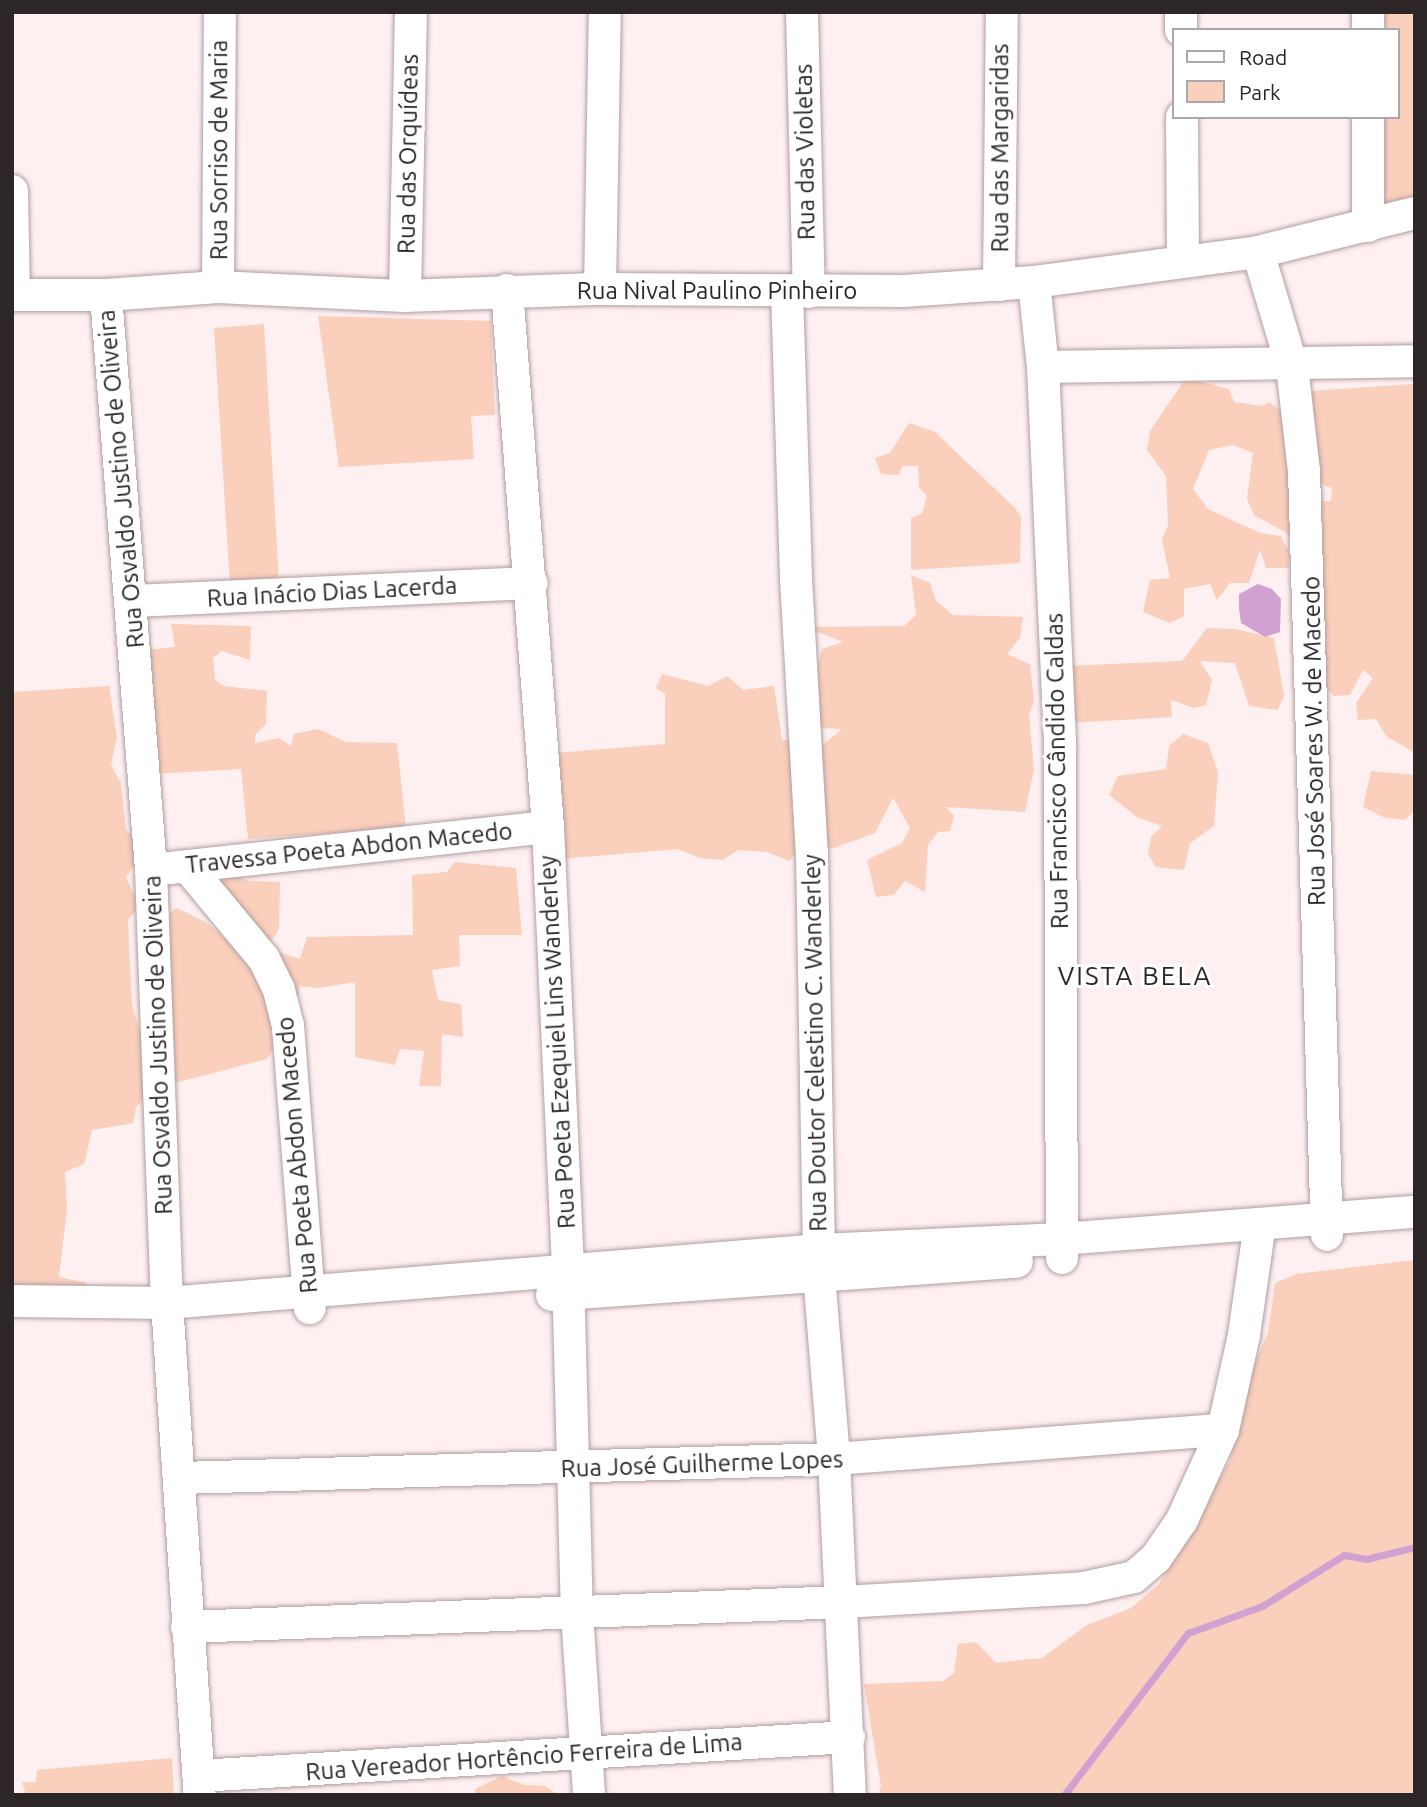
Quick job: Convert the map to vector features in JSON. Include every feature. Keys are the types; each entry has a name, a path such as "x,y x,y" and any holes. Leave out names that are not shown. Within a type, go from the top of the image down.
{"street":[{"name":"Rua Sorriso de Maria","path":"218,287 220,12"},
{"name":"Rua das Orquídeas","path":"405,296 411,12"},
{"path":"600,289 605,12"},
{"name":"Rua das Violetas","path":"798,292 802,12"},
{"name":"Rua das Margaridas","path":"999,285 1002,12"},
{"path":"1182,119 1183,259"},
{"path":"1368,119 1368,226"},
{"path":"12,191 13,295"},
{"name":"Rua Nival Paulino Pinheiro","path":"13,295 106,295 218,287 405,296 507,290 798,292 999,285 1183,259 1258,252 1415,213"},
{"name":"Rua José Soares W. de Macedo","path":"1258,252 1292,366 1310,567 1326,1227"},
{"name":"Rua Francisco Cândido Caldas","path":"1034,282 1043,367 1060,748 1061,1249"},
{"name":"Rua Poeta Ezequiel Lins Wanderley","path":"507,290 532,583 548,827 568,1284 577,1613 589,1795"},
{"name":"Rua Doutor Celestino C. Wanderley","path":"798,292 796,579 812,853 819,1262 843,1602 850,1795"},
{"name":"Rua Osvaldo Justino de Oliveira","path":"106,295 133,601 151,869 168,1311 199,1786"},
{"path":"1043,367 1292,366 1415,361"},
{"name":"Rua Inácio Dias Lacerda","path":"133,601 532,583"},
{"name":"Travessa Poeta Abdon Macedo","path":"151,869 548,827"},
{"name":"Rua Poeta Abdon Macedo","path":"187,866 264,959 279,990 288,1025 310,1301"},
{"path":"12,1317 168,1311 568,1284 819,1262 1061,1249 1326,1227 1415,1212"},
{"path":"1326,1227 1415,1227"},
{"path":"187,1627 843,1602 1084,1588 1134,1577 1156,1558 1182,1520 1223,1430 1259,1233"},
{"path":"12,1301 168,1311"},
{"name":"Rua José Guilherme Lopes","path":"180,1478 573,1469 834,1459 1223,1430"},
{"name":"Rua Vereador Hortêncio Ferreira de Lima","path":"199,1786 586,1752 849,1737"}],"green space":[{"path":"1385,12 1415,12 1415,197 1379,206 1382,119 1399,119 1399,28 1385,28"},
{"path":"318,316 491,321 495,415 471,416 474,459 339,467"},
{"path":"264,324 279,582 230,585 214,328"},
{"path":"1186,378 1229,389 1234,402 1262,406 1269,402 1290,417 1292,536 1254,515 1247,499 1253,453 1233,445 1209,450 1193,489 1208,509 1260,533 1281,536 1289,552 1289,568 1266,568 1260,550 1249,583 1230,583 1217,600 1210,584 1184,589 1184,616 1170,623 1143,612 1150,580 1170,578 1162,540 1168,525 1166,476 1147,450 1150,431"},
{"path":"1411,384 1415,387 1415,753 1386,736 1376,719 1358,720 1356,703 1373,678 1363,670 1350,695 1334,696 1321,682 1320,501 1331,501 1332,488 1314,481 1312,391"},
{"path":"909,423 935,432 1015,508 1021,517 1020,563 911,570 911,518 922,513 927,496 919,487 918,466 902,466 899,475 881,474 875,458 890,453"},
{"path":"911,575 930,583 936,601 953,615 1023,617 1020,638 1007,654 1030,664 1034,701 1029,716 1034,769 1025,812 946,807 954,816 950,831 938,832 928,845 925,892 905,881 894,895 876,897 867,860 902,843 910,828 893,798 875,833 831,849 822,840 818,749 842,729 820,728 812,692 822,649 843,642 806,627 904,626 916,615"},
{"path":"171,624 251,626 250,660 222,651 213,658 215,680 224,686 267,691 266,724 255,735 255,743 279,738 291,746 294,734 318,729 346,742 397,743 406,828 248,839 241,769 153,774 146,650 175,647"},
{"path":"1207,628 1235,629 1274,638 1284,696 1278,710 1249,706 1235,663 1200,661 1212,680 1206,705 1194,708 1171,700 1172,717 1069,723 1063,666 1182,661"},
{"path":"662,674 708,686 727,676 743,690 774,686 782,740 791,740 802,792 790,809 804,824 798,852 789,861 767,852 738,850 723,860 699,858 678,849 559,859 555,753 665,744 665,694 656,688"},
{"path":"109,686 117,738 111,765 121,783 126,830 142,843 143,853 126,877 136,899 136,910 128,920 132,1005 157,1087 136,1107 133,1123 92,1130 84,1164 65,1172 67,1209 59,1277 86,1283 80,1295 12,1311 12,692"},
{"path":"1183,734 1208,743 1218,772 1214,826 1190,843 1184,870 1156,867 1148,854 1151,837 1162,826 1137,817 1109,795 1118,776 1166,769 1169,746"},
{"path":"1371,771 1415,775 1415,810 1405,820 1383,817 1363,807"},
{"path":"455,862 516,868 522,935 459,935 460,966 432,970 438,1000 461,1004 463,1037 442,1034 441,1086 419,1086 424,1051 400,1049 395,1065 355,1057 355,982 318,988 300,986 297,1005 274,951 300,959 307,937 413,935 412,875 447,872"},
{"path":"233,873 248,881 280,882 279,929 266,948 216,884"},
{"path":"177,908 209,924 250,961 276,1015 281,1037 267,1059 175,1083 166,915"},
{"path":"1415,1260 1415,1795 878,1795 881,1786 864,1684 943,1681 954,1673 958,1644 976,1642 996,1663 1042,1658 1087,1625 1131,1608 1159,1584 1230,1461 1244,1389 1268,1332 1275,1283 1296,1274"},
{"path":"172,1758 174,1795 26,1795 22,1782 36,1782 37,1770"},
{"path":"502,1776 524,1785 545,1786 558,1795 475,1795 475,1789"}],"shaded area":[{"path":"1258,584 1272,589 1281,599 1280,632 1265,637 1241,623 1239,609 1239,594"}],"waterway":[{"path":"1064,1795 1188,1633 1262,1606 1344,1555 1366,1559 1415,1547"}],"district":[{"name":"VISTA BELA","path":"1135,976"}]}
